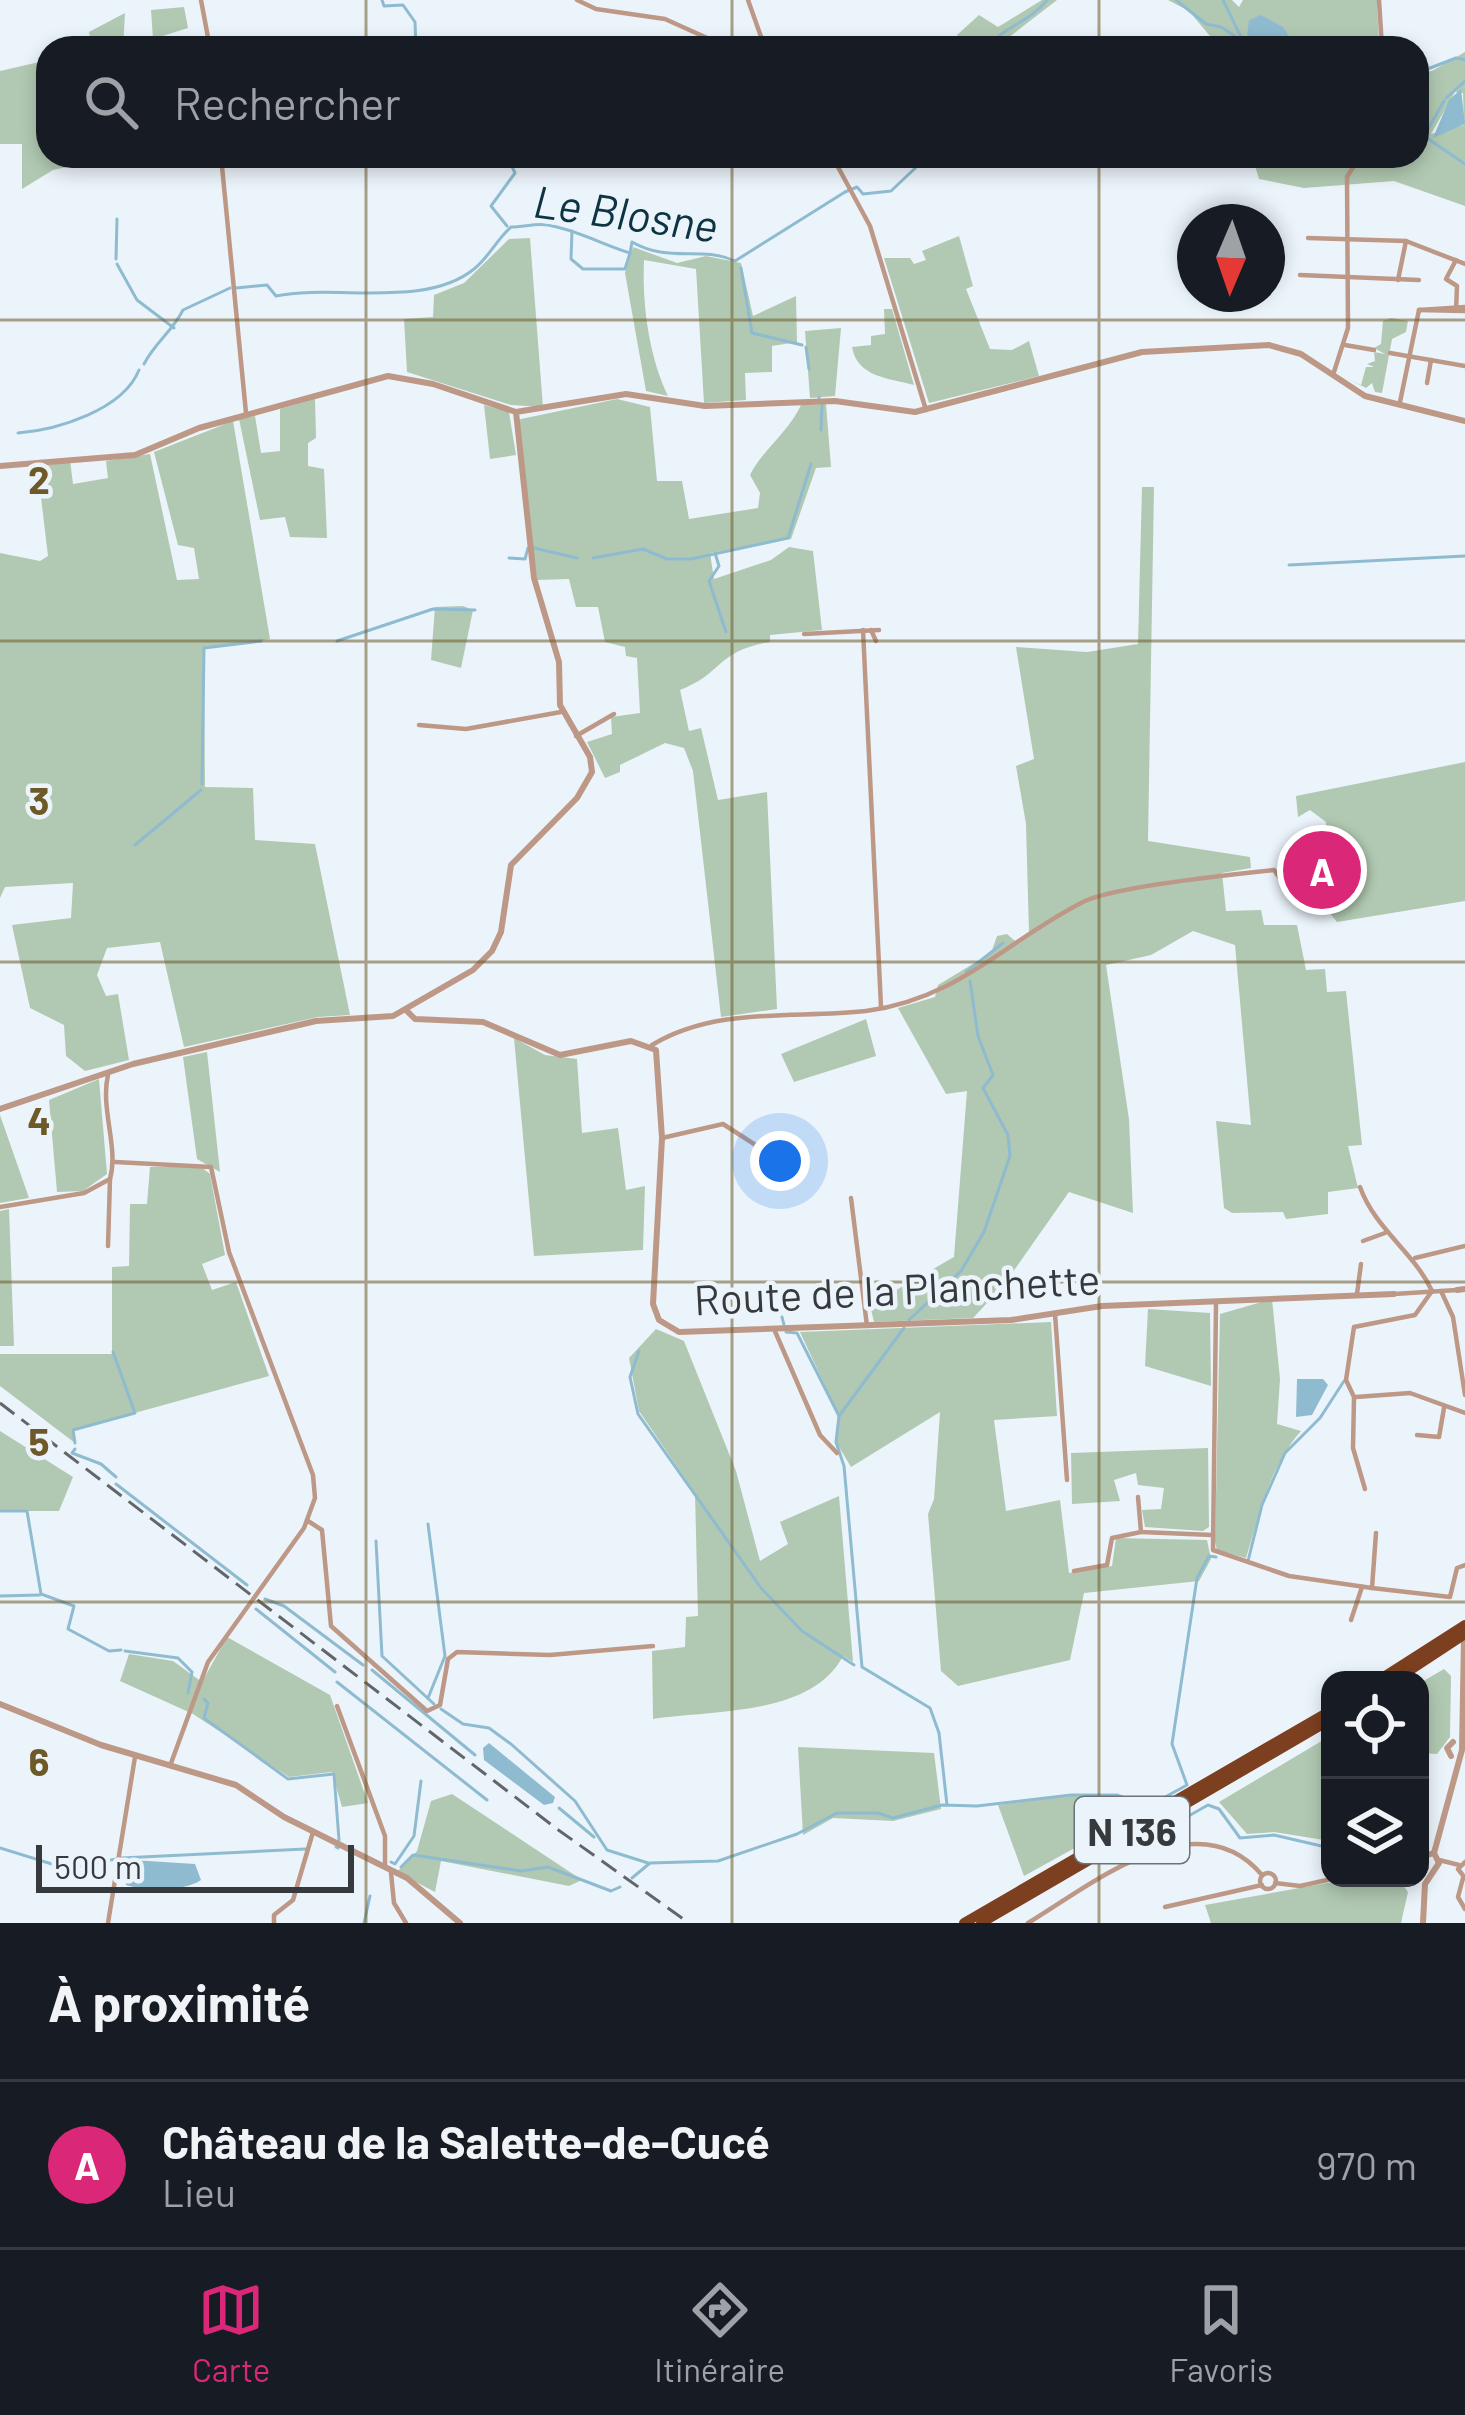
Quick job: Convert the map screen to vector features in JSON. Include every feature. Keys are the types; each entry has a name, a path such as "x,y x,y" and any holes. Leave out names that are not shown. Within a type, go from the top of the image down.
{"highway":[{"path":"1401,1671 1465,1621"},
{"path":"1407,1671 1464,1643"},
{"name":"N 136","path":"964,1923 1321,1716"},
{"name":"N 136","path":"981,1923 1321,1725"}],"street":[{"path":"201,0 208,36"},
{"path":"577,0 596,9 665,19 703,36"},
{"path":"748,0 759,36"},
{"path":"1379,0 1381,36"},
{"path":"222,168 246,415"},
{"path":"839,168 870,226 926,410"},
{"path":"1333,376 1345,345 1346,189 1355,168"},
{"path":"1308,238 1406,241 1465,264"},
{"path":"1398,280 1406,241"},
{"path":"1456,259 1446,279 1457,286 1456,309"},
{"path":"1300,275 1419,280"},
{"path":"1400,402 1419,310 1465,309"},
{"path":"0,466 135,455 246,415 388,376 433,384 516,412 626,394 705,406 835,400 926,410 1142,352 1270,345 1292,350 1364,396 1465,421"},
{"path":"1345,345 1374,350"},
{"path":"1390,352 1465,366"},
{"path":"1427,383 1431,360"},
{"path":"0,1109 109,1070 316,1021 382,1018 406,1010 473,970 497,944 506,877 517,854 591,778 590,757 561,712 559,662 534,578 516,412"},
{"path":"867,630 876,641"},
{"path":"867,630 881,1007"},
{"path":"804,634 879,630"},
{"path":"418,725 466,729 561,712"},
{"path":"576,736 614,713"},
{"path":"406,1010 415,1019 483,1022 560,1055 610,1042 652,1045 709,1024 881,1007 953,984 1090,899 1274,870 1299,905"},
{"name":"Route de la Planchette","path":"652,1045 661,1065 662,1138 655,1312 679,1332 1055,1314 1102,1306 1216,1304 1276,1295 1461,1289"},
{"path":"108,1246 110,1178 115,1162 104,1099 109,1070"},
{"path":"662,1138 723,1124 765,1151"},
{"path":"115,1162 198,1163 214,1173 229,1252 313,1475 315,1498 308,1521 208,1662 170,1766"},
{"path":"0,1207 84,1193 110,1178"},
{"path":"1360,1187 1387,1231 1414,1258 1432,1291 1415,1315 1354,1327 1346,1380 1354,1397 1353,1448 1365,1489"},
{"path":"851,1198 867,1325"},
{"path":"1364,1241 1387,1231"},
{"path":"1414,1258 1430,1250 1465,1246"},
{"path":"1357,1294 1360,1264"},
{"path":"1441,1291 1453,1317 1465,1395"},
{"path":"1216,1304 1213,1550 1220,1556 1308,1580 1450,1597 1457,1568 1465,1565"},
{"path":"1055,1314 1067,1480"},
{"path":"774,1329 820,1435 837,1453"},
{"path":"1354,1397 1409,1393 1465,1413"},
{"path":"1417,1435 1439,1437 1444,1408"},
{"path":"1138,1497 1141,1532"},
{"path":"308,1521 322,1530 331,1626 427,1711 440,1705 448,1659 457,1652 550,1655 622,1645 653,1646"},
{"path":"1074,1571 1107,1565 1112,1538 1141,1532 1212,1535"},
{"path":"1372,1588 1376,1533"},
{"path":"1352,1620 1362,1587"},
{"path":"1420,1923 1456,1758 1465,1621"},
{"path":"0,1704 135,1756 222,1778 313,1832 389,1868 460,1923"},
{"path":"337,1706 385,1836 394,1903 406,1923"},
{"path":"1456,1758 1447,1748 1457,1740"},
{"path":"108,1923 135,1756"},
{"path":"274,1923 274,1915 293,1900 313,1832"},
{"path":"1028,1923 1166,1847 1219,1849 1246,1859 1262,1875 1273,1875 1275,1883"},
{"path":"1429,1861 1461,1866 1464,1878 1458,1897 1465,1909"},
{"path":"1262,1875 1262,1886"},
{"path":"1165,1907 1275,1883 1293,1887 1321,1881"}],"green space":[{"path":"1042,0 1057,0 1010,36 957,35 979,15 998,27"},
{"path":"1168,0 1232,0 1239,7 1243,0 1377,0 1378,36 1210,36 1189,11"},
{"path":"184,7 188,28 153,36 151,10"},
{"path":"125,13 124,36 90,36 89,32"},
{"path":"1465,52 1465,206 1394,181 1304,188 1259,179 1256,168 1429,168 1429,71","holes":["1455,92 1463,93 1464,125 1431,134"]},
{"path":"36,63 36,168 62,168 22,189 22,144 0,144 0,71"},
{"path":"959,236 973,286 966,289 990,349 1012,350 1029,341 1039,376 929,403 884,258 910,258 914,264 926,260 922,251"},
{"path":"530,238 543,407 511,405 407,372 404,319 433,317 434,295 464,283 509,239"},
{"path":"633,247 677,263 706,256 741,263 753,316 796,296 797,342 772,346 772,372 745,373 746,400 704,403 696,269 644,260 648,330 668,396 646,391 625,273"},
{"path":"884,309 892,309 914,385 875,375 855,357 852,347 871,345 871,336 885,334"},
{"path":"1383,321 1408,321 1406,332 1392,339 1382,393 1375,392 1372,383 1366,388 1348,379 1361,385 1366,367 1374,367 1367,364 1375,361 1374,352 1385,354 1374,348 1381,344"},
{"path":"841,328 835,396 810,398 805,331"},
{"path":"315,399 316,438 308,443 308,466 324,469 327,538 290,537 285,517 260,520 239,419 255,416 261,453 280,451 280,409"},
{"path":"617,399 650,407 657,481 682,481 689,519 758,508 760,493 750,475 755,466 801,405 826,404 831,467 816,468 791,539 710,553 714,579 771,560 789,547 813,551 822,630 770,635 770,642 739,651 680,690 689,731 701,728 718,800 767,792 777,1009 721,1017 693,771 684,748 665,743 620,765 620,772 605,778 587,742 612,734 611,717 640,713 637,658 626,656 625,647 605,642 598,607 576,607 569,579 537,580 516,420"},
{"path":"484,405 509,412 516,455 490,459"},
{"path":"233,421 270,639 204,648 205,787 253,788 255,840 315,844 350,1015 318,1017 184,1047 160,942 107,948 97,975 106,996 118,994 129,1060 85,1071 66,1056 64,1025 30,1008 12,925 71,918 73,883 5,887 0,898 0,553 40,561 48,556 37,464 70,460 73,484 108,478 106,461 150,454 177,580 199,579 194,548 178,545 154,452"},
{"path":"1142,487 1154,487 1148,841 1250,857 1251,868 1222,873 1226,911 1261,910 1264,925 1297,925 1306,970 1325,969 1327,992 1346,991 1362,1145 1348,1146 1358,1188 1328,1192 1328,1214 1286,1219 1283,1212 1232,1213 1224,1208 1216,1121 1251,1125 1235,945 1193,931 1151,955 1106,965 1129,1119 1133,1213 1069,1192 1003,1286 973,1318 874,1322 870,1305 954,1257 967,1091 946,1094 898,1008 935,997 938,985 991,953 997,936 1007,934 1015,941 1029,933 1026,824 1016,766 1034,759 1016,647 1087,652 1138,644"},
{"path":"435,607 473,610 461,668 431,660"},
{"path":"1465,762 1465,901 1337,922 1329,912 1335,910 1321,837 1305,837 1303,831 1326,829 1326,822 1310,810 1298,817 1296,796"},
{"path":"866,1019 876,1056 794,1082 781,1054"},
{"path":"514,1038 545,1055 577,1059 582,1133 618,1128 626,1190 645,1186 643,1250 534,1256"},
{"path":"207,1052 220,1172 197,1159 183,1057"},
{"path":"99,1079 107,1174 83,1191 57,1192 49,1100"},
{"path":"0,1115 29,1198 0,1203"},
{"path":"200,1166 210,1174 225,1255 202,1264 212,1290 236,1282 269,1376 73,1430 75,1443 0,1386 0,1354 112,1354 112,1267 129,1266 130,1204 147,1204 150,1167"},
{"path":"9,1209 14,1346 0,1346 0,1211"},
{"path":"1272,1299 1280,1379 1277,1424 1301,1431 1273,1475 1246,1558 1217,1550 1215,1542 1220,1314"},
{"path":"1148,1309 1210,1313 1211,1386 1145,1366"},
{"path":"1051,1322 1057,1416 994,1420 1006,1511 1060,1500 1069,1573 1112,1566 1116,1538 1207,1540 1211,1559 1199,1581 1084,1593 1070,1660 958,1686 941,1671 928,1514 934,1499 940,1412 851,1467 836,1442 839,1416 800,1332"},
{"path":"656,1329 684,1341 736,1471 760,1561 788,1544 780,1522 839,1496 853,1662 843,1656 828,1676 785,1700 653,1719 652,1651 685,1647 686,1617 698,1616 695,1493 639,1411 629,1358"},
{"path":"0,1431 73,1477 59,1511 0,1511"},
{"path":"1208,1448 1209,1527 1203,1531 1145,1527 1142,1510 1161,1509 1164,1488 1138,1485 1136,1473 1114,1480 1120,1501 1072,1504 1071,1453"},
{"path":"227,1637 330,1695 368,1803 342,1807 332,1772 289,1777 193,1714 120,1681 129,1654 173,1661 202,1682"},
{"path":"1444,1669 1451,1676 1450,1737 1437,1754 1429,1754 1429,1678"},
{"path":"1321,1741 1321,1840 1274,1832 1247,1834 1219,1802"},
{"path":"798,1747 934,1753 941,1809 893,1821 833,1818 803,1835"},
{"path":"452,1794 582,1880 569,1886 441,1861 435,1892 397,1872 417,1851 431,1801"},
{"path":"1066,1796 1116,1796 1147,1808 1024,1876 998,1805"},
{"path":"1321,1884 1404,1887 1408,1892 1401,1923 1211,1923 1205,1905"}],"water":[{"path":"1261,15 1283,27 1289,36 1247,36 1249,20"},
{"path":"1461,89 1465,124 1433,138 1449,100"},
{"path":"1297,1379 1323,1379 1328,1385 1312,1415 1296,1417"},
{"path":"489,1743 555,1797 553,1803 544,1805 484,1760 483,1748"},
{"path":"132,1860 195,1864 201,1880 165,1889 126,1885 125,1870"}],"waterway":[{"path":"382,0 384,6 403,5 415,22 416,36"},
{"name":"Le Blosne","path":"1000,36 1047,0"},
{"name":"Le Blosne","path":"1176,0 1206,24 1235,36"},
{"path":"1223,0 1241,36"},
{"name":"Le Blosne","path":"1429,68 1456,58 1465,60"},
{"path":"1446,98 1465,81"},
{"path":"1429,127 1444,101"},
{"path":"1429,139 1465,164"},
{"path":"507,226 491,206 515,173 513,168"},
{"name":"Le Blosne","path":"236,288 267,285 276,296 431,288 474,269 511,227 539,224 630,253 632,242 659,252 709,254 735,261 845,192 857,187 863,194 891,191 915,168"},
{"path":"116,259 117,219"},
{"path":"572,231 571,259 583,269 625,269 630,253"},
{"path":"117,264 137,300 174,328"},
{"path":"741,268 752,333 802,345"},
{"name":"Le Blosne","path":"144,364 183,310 230,288"},
{"path":"806,347 809,369"},
{"name":"Le Blosne","path":"18,433 51,428 104,407 131,384 139,370"},
{"path":"821,430 822,404"},
{"path":"593,558 643,549 667,559 691,559 788,538 811,464"},
{"path":"509,558 525,559 528,548"},
{"path":"534,548 577,558"},
{"path":"715,553 719,566 709,581 726,632"},
{"path":"1289,565 1465,556"},
{"path":"337,641 433,609 475,610"},
{"path":"202,784 204,648 261,641"},
{"path":"135,845 201,790"},
{"path":"966,972 1003,943"},
{"path":"909,1320 961,1271 984,1232 1010,1156 1008,1135 983,1088 993,1075 978,1036 970,981"},
{"path":"782,1317 784,1325"},
{"path":"904,1328 839,1416 836,1442 844,1466 862,1667 930,1708 939,1733 947,1805"},
{"path":"786,1332 797,1333 839,1416"},
{"path":"639,1351 630,1377 638,1414 761,1588 802,1631 854,1665"},
{"path":"75,1443 73,1430 135,1413 113,1352"},
{"path":"1248,1561 1262,1505 1285,1453 1320,1418 1344,1381"},
{"path":"75,1449 72,1453 101,1464 116,1477"},
{"path":"116,1484 247,1585"},
{"path":"0,1511 27,1511 41,1594 74,1606 68,1629 109,1651 121,1650"},
{"path":"428,1524 445,1656 428,1698"},
{"path":"376,1541 382,1656 434,1704"},
{"path":"632,1878 650,1863 718,1861 797,1834 837,1813 878,1813 893,1818 942,1805 977,1806 1071,1795 1117,1795 1147,1807 1187,1785 1172,1744 1197,1578 1209,1556 1216,1557"},
{"path":"0,1596 40,1595"},
{"path":"265,1599 284,1606 363,1665"},
{"path":"256,1609 335,1672"},
{"path":"125,1651 178,1658 192,1672 188,1693"},
{"path":"372,1670 475,1755"},
{"path":"337,1682 487,1800"},
{"path":"204,1699 208,1703 204,1718 288,1779 334,1774 339,1840"},
{"path":"441,1709 463,1724 489,1728 511,1744 575,1801 607,1850 648,1863"},
{"path":"391,1862 395,1864 414,1836 421,1781"},
{"path":"1178,1822 1208,1805 1219,1809 1240,1838 1274,1835 1321,1846"},
{"path":"559,1808 594,1837"},
{"path":"0,1848 68,1869 116,1859"},
{"path":"121,1858 305,1849"},
{"path":"401,1867 413,1855 521,1871 548,1867 611,1891 620,1887"},
{"path":"364,1923 370,1896"}],"railway":[{"path":"0,1403 557,1829 689,1923"}],"place":[{"name":"Château de la Salette-de-Cucé","path":"1322,870"}]}
